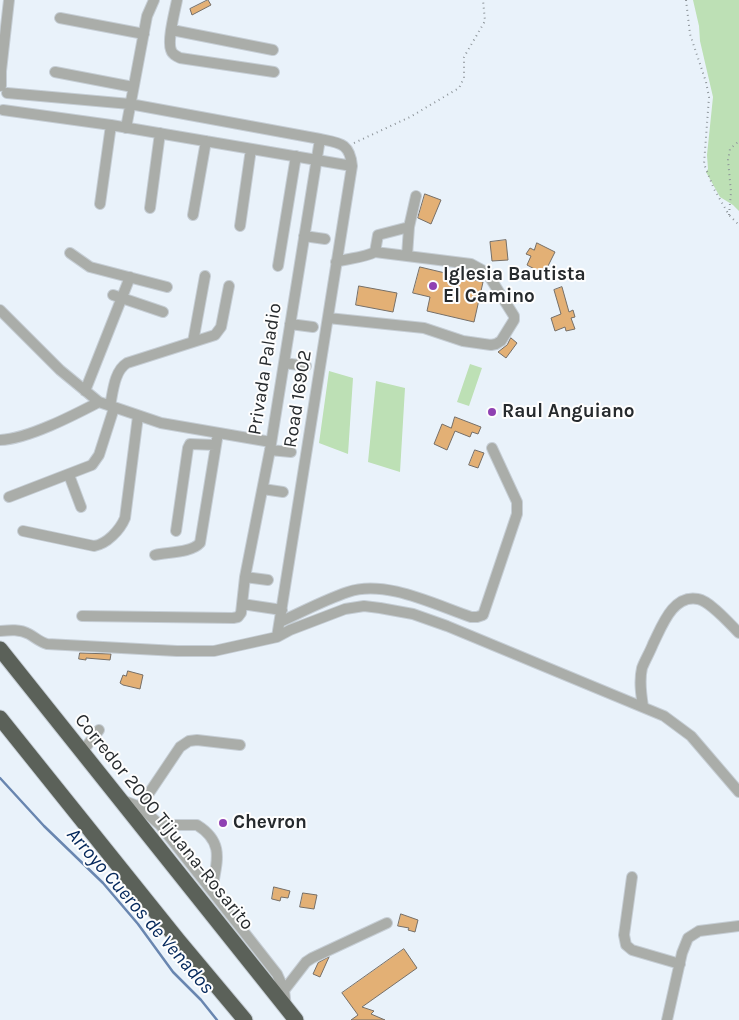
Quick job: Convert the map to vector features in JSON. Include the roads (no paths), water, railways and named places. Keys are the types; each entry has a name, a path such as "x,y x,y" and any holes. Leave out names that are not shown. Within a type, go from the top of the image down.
{"highway":[{"name":"Corredor 2000 Tijuana-Rosarito","path":"0,649 120,799 137,812 286,1004"},
{"path":"0,718 245,1020"}],"street":[{"path":"2,88 130,104 320,139 346,147 350,154 352,166 111,125 2,111 8,102 2,88 9,0"},
{"path":"126,128 149,10 154,0"},
{"path":"177,0 170,47 173,54 180,58 274,72"},
{"path":"60,18 144,34"},
{"path":"172,30 273,50"},
{"path":"54,72 133,87"},
{"path":"100,204 111,125"},
{"path":"150,208 160,133"},
{"name":"Privada Paladio","path":"242,604 271,446 320,139"},
{"path":"193,216 206,141"},
{"path":"240,226 251,148"},
{"path":"278,266 296,156"},
{"name":"Road 16902","path":"277,637 352,166"},
{"path":"407,256 409,227 416,196"},
{"path":"375,252 378,235 409,227"},
{"path":"304,236 325,239"},
{"path":"328,318 424,328 464,341 490,346 501,341 514,320 514,316 488,276 471,264 375,252 367,256 348,258 336,262"},
{"path":"70,253 90,267 168,287"},
{"path":"193,342 205,276"},
{"path":"85,391 117,296 130,277"},
{"path":"9,497 92,465 96,461 112,407 118,373 121,367 219,332 229,286"},
{"path":"117,296 162,312"},
{"path":"0,310 38,350 99,402 161,423 218,432 291,452"},
{"path":"290,324 313,327"},
{"path":"284,363 306,366"},
{"path":"0,440 9,439 69,418 99,402"},
{"path":"23,532 94,546 101,545 118,529 124,518 138,416"},
{"path":"155,555 191,549 200,543 218,432"},
{"path":"176,531 188,448 190,444 195,443 216,445"},
{"path":"280,622 348,592 375,588 394,590 471,617 483,615 517,514 517,502 492,448"},
{"path":"69,475 81,507"},
{"path":"263,489 283,492"},
{"path":"246,578 268,580"},
{"path":"643,706 640,685 642,668 665,618 677,604 689,598 700,599 708,603 739,633"},
{"path":"82,616 233,618 238,617 241,613 242,604 282,610"},
{"path":"0,631 18,630 28,633 38,642 47,644 177,651 214,651 277,637 290,630 345,609 364,606 396,610 447,626 664,716 691,736 739,792"},
{"path":"82,752 99,730"},
{"path":"240,745 197,740 189,741 180,747 137,812 160,825 277,974 286,1004"},
{"path":"160,825 197,825 202,828 215,844 218,855 212,891"},
{"path":"632,877 624,935 626,945 632,950 680,964"},
{"path":"286,1004 306,962 387,922"},
{"path":"667,1020 684,945 693,934 699,931 739,926"}],"waterway":[{"name":"Arroyo Cueros de Venados","path":"0,778 44,826 103,883 138,924 173,972 201,1000 217,1020"}],"place":[{"name":"Iglesia Bautista El Camino","path":"433,286"},
{"name":"Raul Anguiano","path":"492,412"},
{"name":"Chevron","path":"223,823"}]}
